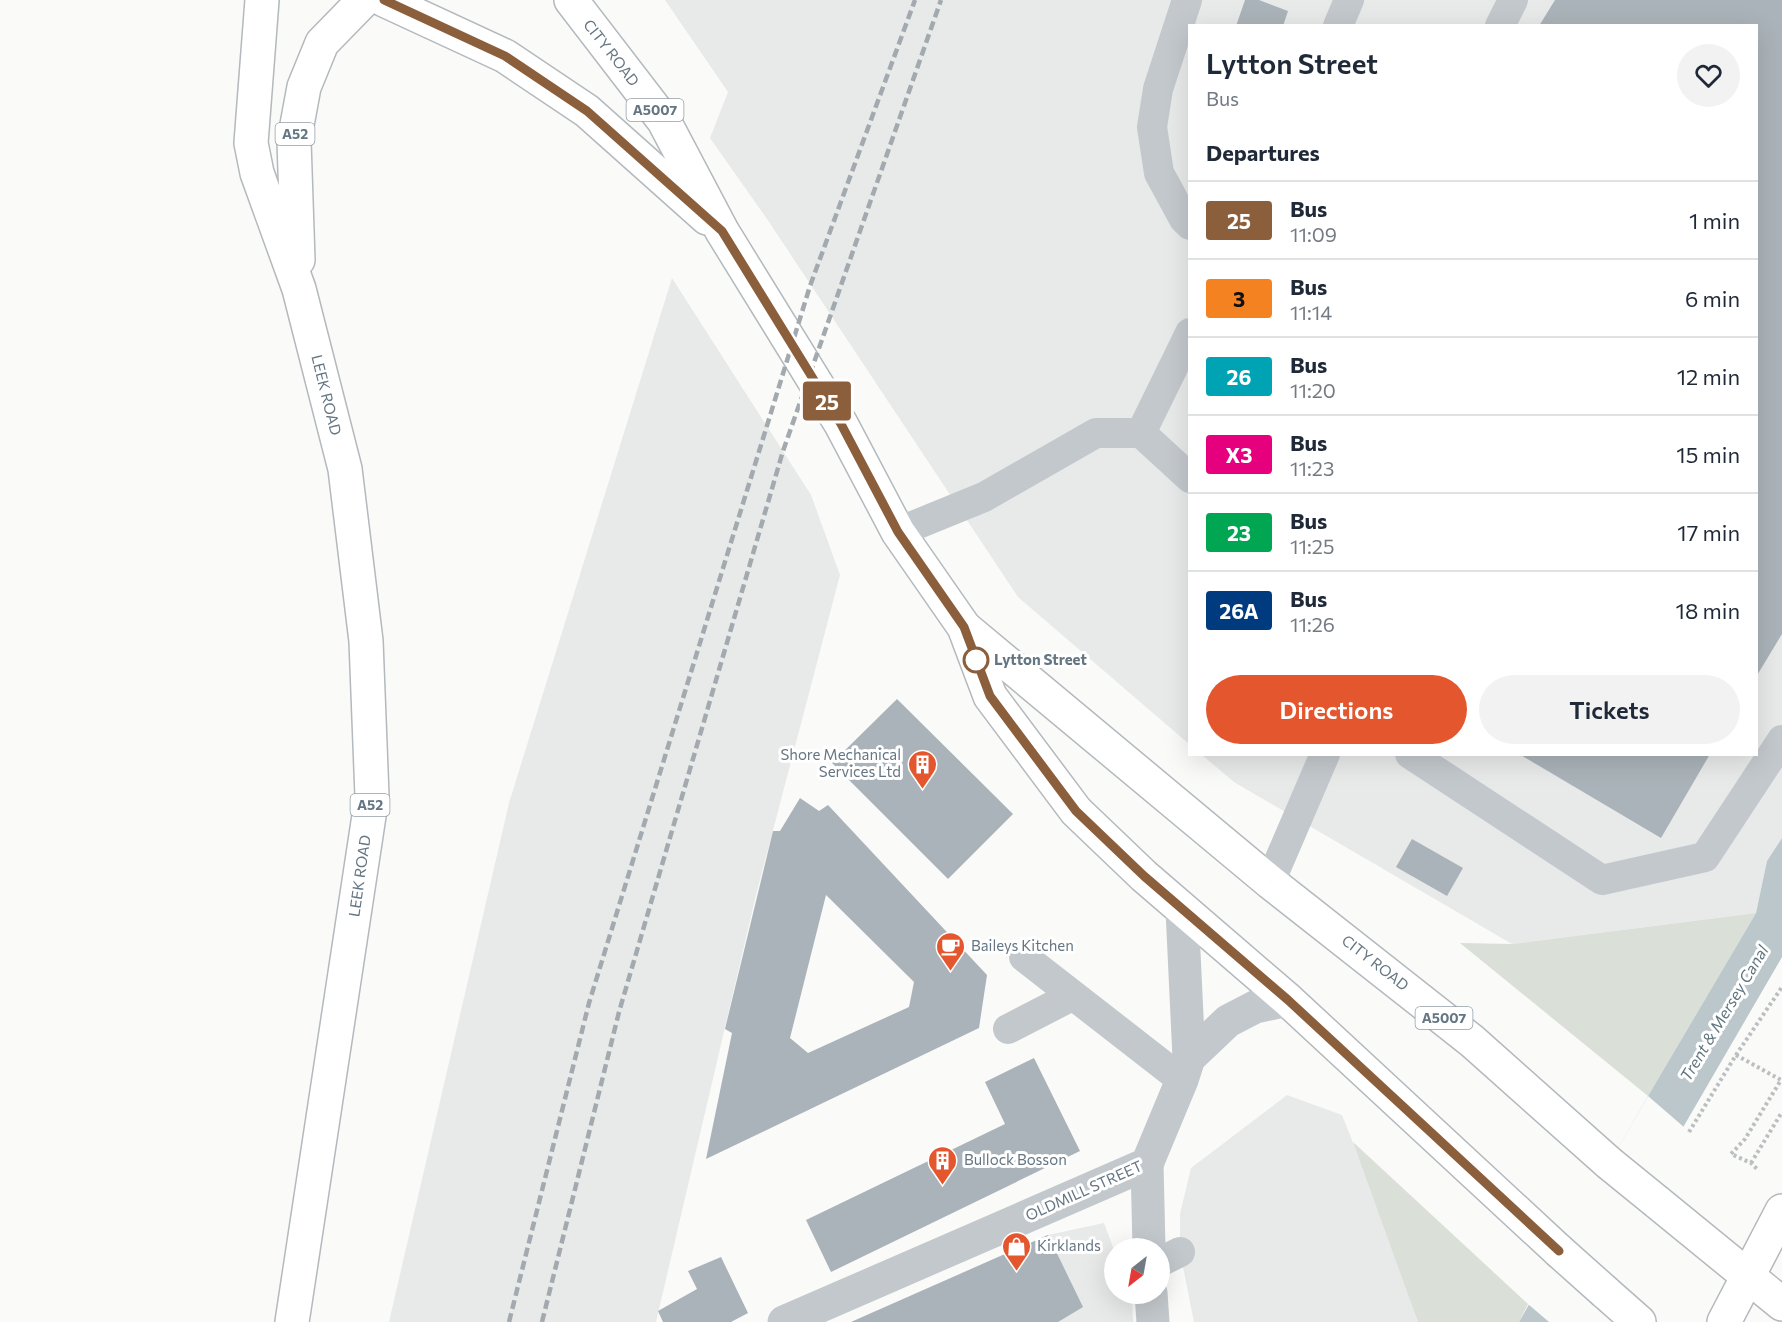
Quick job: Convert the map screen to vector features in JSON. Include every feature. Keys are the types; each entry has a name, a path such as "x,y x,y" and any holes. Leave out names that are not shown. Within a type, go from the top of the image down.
{"highway":[{"name":"LEEK ROAD","path":"262,0 250,143 257,173 300,289 345,469 366,641 372,796 292,1322"},
{"name":"LEEK ROAD","path":"300,289 294,141 304,87 322,43 364,0"},
{"name":"CITY ROAD","path":"384,0 505,56 587,111 722,231"},
{"name":"CITY ROAD","path":"570,0 664,121 722,231 841,424 898,532 964,627 990,696 1076,811 1182,910 1288,1000 1639,1322"},
{"name":"CITY ROAD","path":"964,627 1270,882 1472,1041 1610,1163 1782,1304"},
{"path":"1724,1322 1782,1211"},
{"path":"1746,1322 1744,1294 1747,1276"}],"street":[{"name":"OLDMILL STREET","path":"1182,910 1186,1069"},
{"name":"OLDMILL STREET","path":"784,1322 1147,1164 1186,1069 1228,1021 1255,1007 1288,1000"},
{"path":"1147,1164 1160,1238"},
{"path":"1152,1304 1153,1322"}],"lane":[{"path":"1187,0 1158,89 1152,127 1159,173 1188,223"},
{"path":"1339,24 1349,0"},
{"path":"1501,24 1513,0"},
{"path":"1141,433 1188,337"},
{"path":"898,532 984,497 1096,433 1141,433 1188,476"},
{"path":"1413,756 1602,880 1705,857 1782,740"},
{"path":"1270,882 1324,756"},
{"path":"1024,957 1072,996 1186,1069"},
{"path":"1008,1029 1072,996"}],"path":[{"path":"1689,1132 1736,1055 1782,987"},
{"path":"1736,1055 1780,1080 1745,1139 1731,1154 1751,1163 1757,1169"},
{"path":"1751,1163 1782,1112"}],"shaded area":[{"path":"665,0 1782,0 1782,838 1767,861 1756,913 1512,944 1234,782 1203,756 1758,756 1758,24 1188,24 1188,743 1018,597 767,219 710,138 728,92"},
{"path":"672,278 811,495 840,575 756,895 656,1322 389,1322 509,803"},
{"path":"1756,913 1648,1096 1460,943 1512,944"},
{"path":"1287,1095 1342,1115 1375,1198 1418,1322 1194,1322 1180,1252 1180,1214 1191,1168"},
{"path":"1353,1142 1528,1304 1519,1322 1418,1322"},
{"name":"Kirklands","path":"1104,1223 1110,1238 1104,1238 1104,1304 1132,1304 1133,1322 851,1322 1048,1235"}],"water":[{"name":"Trent & Mersey Canal","path":"1782,838 1782,957 1570,1322 1519,1322 1756,913 1767,861"}],"pier":[{"path":"1648,1096 1685,1128 1573,1322 1549,1322 1528,1304"}],"building":[{"path":"1245,0 1259,0 1288,11 1284,24 1237,24"},
{"path":"1555,0 1782,0 1782,634 1758,674 1758,24 1540,24"},
{"name":"Shore Mechanical Services Ltd","path":"897,699 1013,814 948,879 832,763"},
{"path":"1522,756 1709,756 1661,838"},
{"path":"800,798 819,811 828,805 987,975 979,1028 706,1159 732,1033 725,1029 773,831 780,831","holes":["826,895 914,982 909,1007 808,1053 790,1038"]},
{"path":"1412,839 1463,868 1447,896 1396,867"},
{"name":"Bullock Bosson","path":"1034,1058 1080,1151 831,1272 806,1220 1005,1124 985,1082"},
{"name":"Kirklands","path":"1048,1235 1083,1307 1058,1322 851,1322"},
{"path":"721,1257 748,1313 731,1322 663,1322 658,1311 697,1289 688,1271"}],"railway":[{"path":"509,1322 589,1003 810,286 915,0"},
{"path":"542,1322 619,1012 783,451 941,0"}],"bus line":[{"name":"25","path":"384,0 505,56 587,111 722,231 841,424 898,532 964,627 990,696 1076,811 1182,910 1288,1000 1559,1251"}],"place":[{"name":"Lytton Street","path":"976,660"},
{"name":"Shore Mechanical Services Ltd","path":"922,790"},
{"name":"Baileys Kitchen","path":"950,972"},
{"name":"Bullock Bosson","path":"943,1186"},
{"name":"Kirklands","path":"1016,1272"}]}
